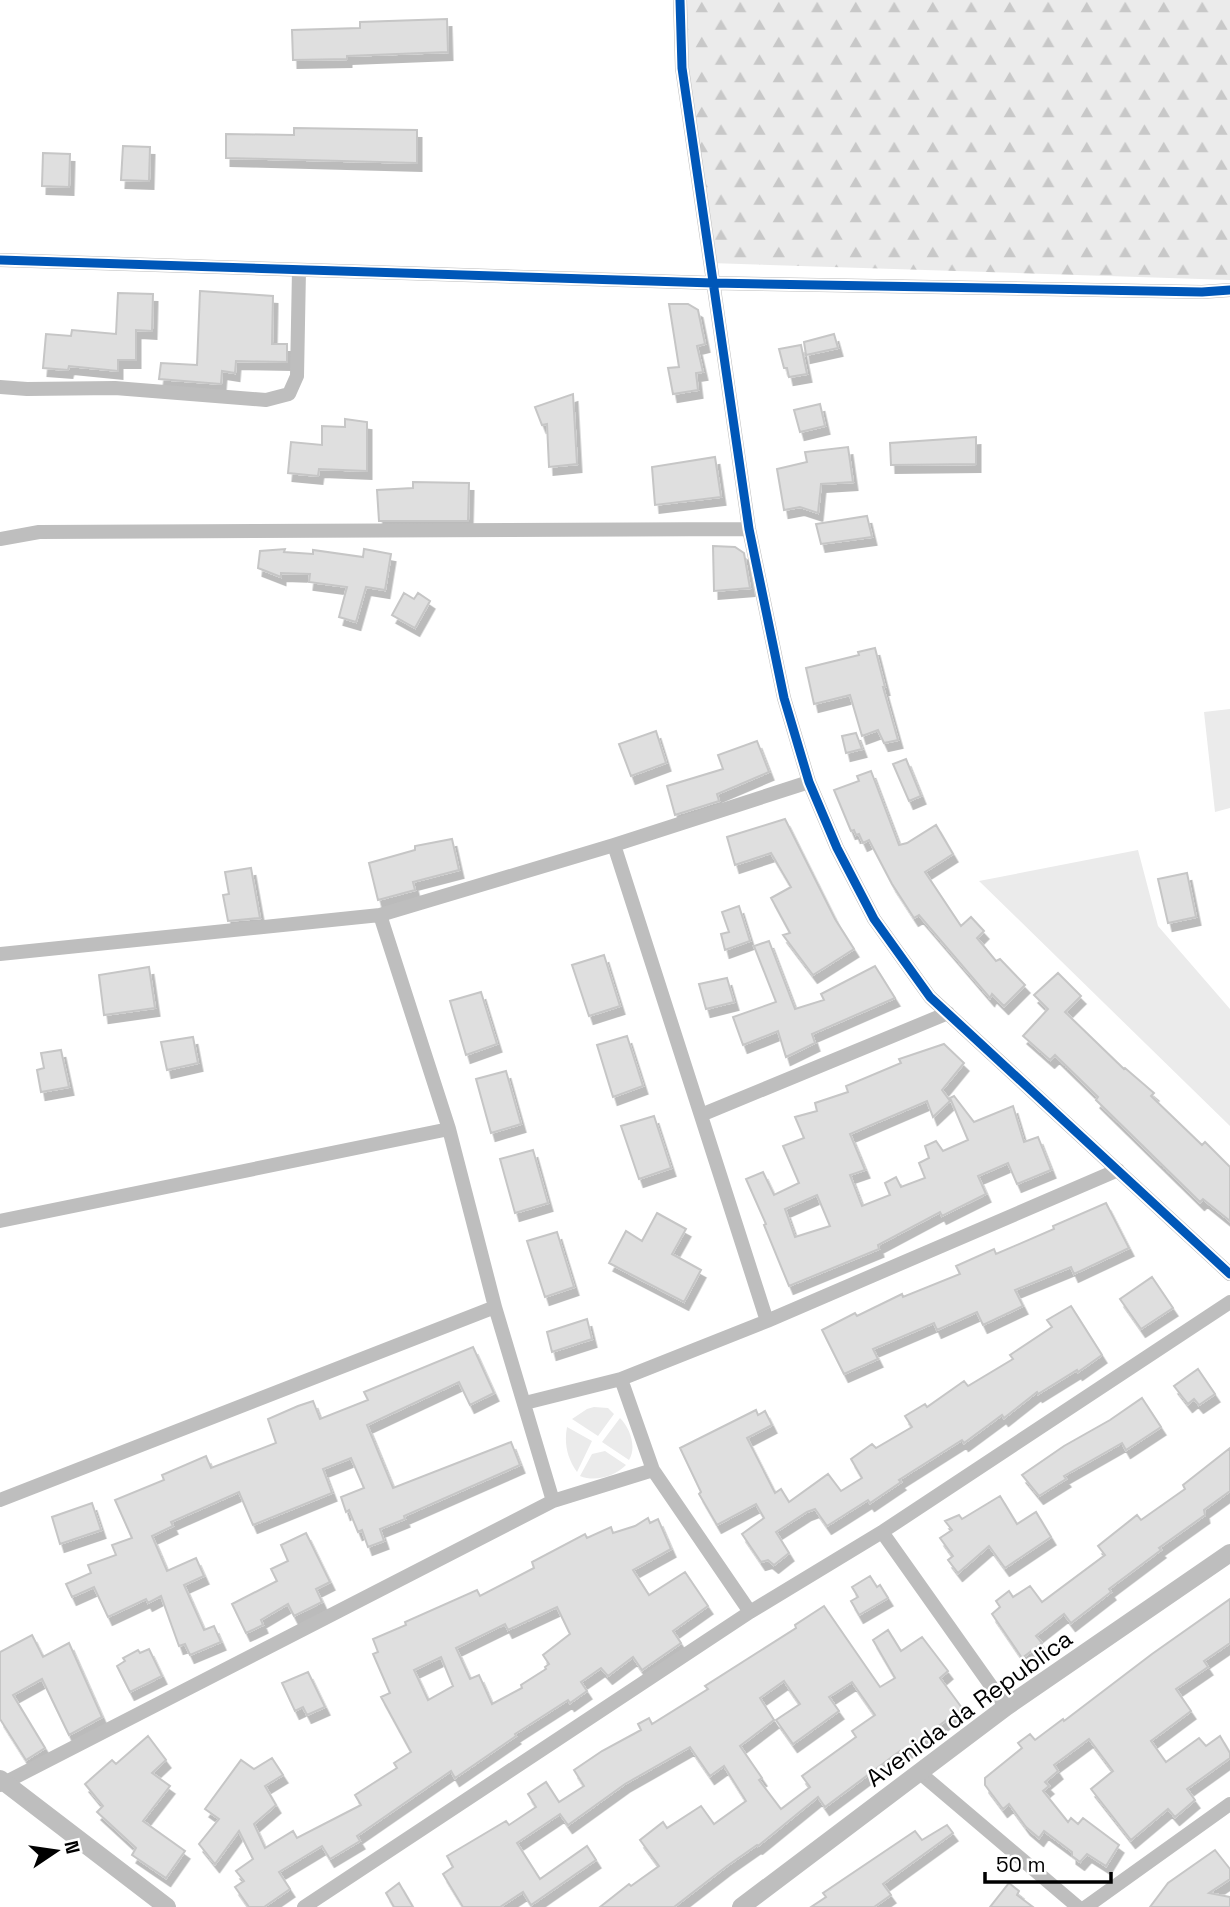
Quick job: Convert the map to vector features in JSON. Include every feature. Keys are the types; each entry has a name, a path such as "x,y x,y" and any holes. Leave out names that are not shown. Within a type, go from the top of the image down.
{"street":[{"path":"680,0 681,68 750,529 784,698 809,782 837,848 874,919 930,997 1230,1274"},
{"path":"0,260 713,283 1202,292 1230,290"},
{"path":"0,387 115,388 265,400 289,394 297,376 299,270"},
{"path":"0,539 39,532 750,529"},
{"path":"0,954 380,915 614,845 809,782"},
{"path":"614,845 767,1321"},
{"path":"380,915 449,1129 495,1307 553,1501"},
{"path":"701,1115 948,1013"},
{"path":"0,1220 449,1129"},
{"path":"525,1404 621,1379 767,1321 1118,1170"},
{"path":"304,1907 750,1612 883,1532 1230,1302"},
{"path":"0,1500 495,1307"},
{"path":"621,1379 653,1471 750,1612"},
{"path":"167,1907 1,1782 553,1501 653,1471"},
{"path":"883,1532 1006,1707"},
{"name":"Avenida da Republica","path":"741,1907 1006,1707 1230,1553"},
{"path":"920,1773 1079,1907"},
{"path":"1086,1907 1230,1804"}],"green space":[{"path":"680,0 1230,0 1230,280 710,263"},
{"path":"1230,709 1230,808 1215,812 1204,712"},
{"path":"1138,850 1158,926 1230,1009 1230,1126 979,881"},
{"path":"594,1407 608,1408 614,1414 598,1436 572,1419"},
{"path":"620,1418 631,1438 629,1460 602,1442"},
{"path":"567,1427 592,1441 577,1472 567,1450"},
{"path":"605,1451 626,1465 616,1473 604,1477 580,1476 592,1454"}],"building":[{"path":"447,19 448,52 293,60 292,30 360,28 360,22"},
{"path":"294,128 417,130 417,163 226,158 226,134 294,135"},
{"path":"123,146 150,147 149,181 121,180"},
{"path":"43,153 70,154 69,187 42,186"},
{"path":"200,291 273,296 272,344 287,344 287,362 236,361 235,373 222,371 221,384 159,379 161,363 197,365"},
{"path":"118,293 153,294 152,331 136,330 136,360 118,360 118,371 69,366 68,370 43,368 46,334 71,336 72,330 116,334"},
{"path":"669,304 688,304 698,310 705,344 697,346 703,372 696,373 698,390 673,394 668,368 679,367"},
{"path":"834,334 838,348 806,355 804,342"},
{"path":"801,345 807,374 789,377 779,349"},
{"path":"573,394 577,464 549,467 547,424 542,425 535,407"},
{"path":"820,404 825,426 800,432 794,410"},
{"path":"345,419 367,422 367,471 319,469 318,476 288,473 291,442 322,445 322,426 345,427"},
{"path":"976,437 976,464 891,465 890,443"},
{"path":"848,447 853,482 821,484 818,513 800,507 784,510 777,469 807,462 805,452"},
{"path":"715,457 721,497 655,505 652,467"},
{"path":"413,482 469,483 468,521 379,521 377,490 413,488"},
{"path":"867,516 872,537 821,544 816,524"},
{"path":"713,546 735,547 744,553 750,588 714,591"},
{"path":"285,549 284,552 313,554 313,550 363,557 364,549 391,554 385,590 366,587 356,622 339,617 347,587 309,582 310,574 281,573 281,577 258,568 260,551"},
{"path":"404,593 414,599 418,593 430,601 415,628 392,615"},
{"path":"875,648 898,740 884,743 878,730 862,736 850,695 814,704 806,668 859,655 858,652"},
{"path":"656,731 666,763 631,776 619,744"},
{"path":"856,733 862,749 846,753 842,736"},
{"path":"757,741 769,772 717,794 719,801 675,815 667,786 723,769 718,755"},
{"path":"906,759 921,796 909,801 893,764"},
{"path":"871,771 899,845 936,825 953,854 925,872 961,926 971,917 984,931 977,938 996,961 1000,959 1025,985 1004,1006 992,994 990,998 919,915 914,918 869,840 863,843 859,834 851,831 834,790 859,781 857,776"},
{"path":"785,819 835,919 854,949 813,975 783,935 790,933 771,898 791,887 771,853 735,865 727,837"},
{"path":"452,839 459,870 413,882 415,890 378,900 369,863 415,850 415,846"},
{"path":"251,868 260,918 228,921 223,895 229,894 225,872"},
{"path":"1187,873 1196,917 1168,923 1158,879"},
{"path":"739,906 750,941 725,950 721,934 729,932 722,912"},
{"path":"769,941 795,1009 824,1000 821,994 875,966 895,998 812,1034 815,1043 786,1057 778,1031 743,1045 733,1017 776,1002 754,946"},
{"path":"604,955 620,1006 589,1016 572,965"},
{"path":"149,967 155,1008 104,1015 99,975"},
{"path":"1058,973 1081,996 1065,1012 1124,1069 1154,1093 1151,1096 1202,1145 1205,1142 1230,1167 1230,1221 1203,1199 1200,1202 1096,1100 1098,1097 1055,1055 1050,1060 1023,1036 1048,1009 1034,995"},
{"path":"727,978 734,1002 706,1009 699,984"},
{"path":"481,992 497,1044 466,1055 450,1001"},
{"path":"627,1036 643,1086 613,1097 597,1045"},
{"path":"193,1037 198,1063 167,1070 161,1042"},
{"path":"944,1044 964,1063 942,1090 950,1101 933,1117 927,1101 850,1134 865,1170 850,1175 862,1206 890,1195 885,1183 896,1177 901,1187 925,1178 919,1163 929,1158 925,1146 936,1141 943,1151 968,1140 950,1098 954,1096 974,1122 1013,1106 1024,1142 1038,1137 1051,1170 1017,1184 1008,1163 978,1176 986,1194 942,1216 940,1212 878,1245 879,1249 789,1286 746,1179 763,1172 774,1195 799,1183 783,1146 804,1138 795,1117 817,1111 815,1103 848,1092 846,1086 901,1063 899,1059","holes":["817,1195 830,1226 795,1237 785,1209"]},
{"path":"61,1050 69,1087 41,1092 37,1070 44,1068 41,1053"},
{"path":"506,1071 521,1124 491,1133 476,1079"},
{"path":"654,1116 671,1168 639,1179 621,1126"},
{"path":"533,1150 548,1203 515,1213 500,1159"},
{"path":"1106,1203 1129,1248 1074,1274 1071,1267 1015,1290 1023,1306 983,1325 977,1312 937,1330 934,1323 873,1349 878,1359 844,1374 822,1330 855,1313 857,1316 902,1294 903,1297 960,1274 956,1266 994,1249 996,1254"},
{"path":"657,1213 686,1229 672,1254 701,1270 684,1302 609,1263 626,1231 642,1241"},
{"path":"557,1232 574,1287 545,1297 527,1241"},
{"path":"1152,1277 1173,1308 1141,1329 1120,1299"},
{"path":"1071,1306 1102,1355 1078,1372 1077,1370 1038,1394 1037,1392 1004,1418 1002,1415 964,1443 962,1440 899,1480 901,1482 870,1503 868,1500 827,1526 815,1509 807,1512 776,1532 789,1553 774,1565 768,1560 761,1562 742,1534 764,1518 756,1504 717,1525 699,1494 701,1492 680,1448 756,1410 758,1415 765,1411 772,1425 747,1438 775,1493 781,1489 789,1502 828,1474 841,1491 862,1478 851,1459 872,1444 876,1448 912,1427 905,1416 925,1404 927,1407 964,1381 968,1386 1013,1359 1010,1355 1052,1327 1047,1320"},
{"path":"587,1319 592,1339 552,1352 547,1332"},
{"path":"473,1347 494,1393 470,1405 459,1382 367,1425 393,1488 511,1442 520,1465 404,1516 405,1519 380,1529 384,1541 368,1547 362,1530 358,1532 341,1497 364,1488 351,1458 323,1469 332,1493 253,1525 239,1492 171,1522 173,1526 152,1536 167,1571 196,1558 204,1576 184,1585 204,1630 214,1626 221,1642 190,1655 185,1644 179,1646 161,1596 148,1603 146,1599 108,1617 94,1587 72,1597 66,1584 91,1573 88,1565 116,1555 112,1545 132,1538 115,1500 164,1480 162,1475 206,1456 211,1468 276,1443 268,1419 298,1406 313,1401 320,1419 368,1400 364,1392"},
{"path":"1198,1369 1215,1394 1199,1405 1194,1399 1188,1404 1174,1386"},
{"path":"1142,1398 1161,1427 1126,1450 1122,1443 1064,1476 1066,1479 1039,1496 1022,1475 1064,1446"},
{"path":"1230,1448 1230,1491 1204,1510 1205,1515 1159,1548 1161,1550 1109,1589 1111,1592 1071,1623 1064,1614 1036,1636 1042,1643 1022,1658 992,1614 1000,1607 996,1601 1009,1591 1013,1597 1030,1586 1042,1602 1105,1555 1098,1546 1137,1515 1141,1520 1185,1489 1183,1485"},
{"path":"1000,1496 1017,1524 1036,1512 1051,1537 1005,1568 989,1546 958,1573 948,1560 953,1556 940,1538 952,1530 945,1521 959,1515 962,1519"},
{"path":"92,1503 101,1530 60,1544 52,1517"},
{"path":"648,1518 650,1523 658,1519 671,1549 633,1570 649,1595 685,1572 708,1606 673,1631 681,1643 642,1670 633,1657 608,1676 601,1668 581,1682 587,1691 515,1734 516,1736 455,1778 451,1771 357,1836 360,1841 330,1859 322,1846 279,1872 290,1889 264,1907 249,1907 235,1887 244,1881 236,1871 253,1859 239,1831 215,1864 199,1844 219,1819 205,1809 241,1760 254,1769 272,1758 283,1775 265,1786 276,1805 254,1824 265,1848 293,1831 297,1838 361,1805 355,1795 397,1768 394,1763 411,1752 381,1697 390,1693 373,1654 378,1652 373,1639 477,1590 480,1596 534,1568 532,1562 585,1534 587,1538 611,1527 613,1533 635,1526","holes":["557,1607 570,1634 543,1655 549,1664 546,1669 521,1685 522,1688 492,1704 479,1675 470,1679 456,1648 505,1624 508,1630","441,1657 453,1686 428,1700 414,1670"]},
{"path":"306,1533 330,1582 316,1589 322,1602 294,1616 288,1604 261,1620 263,1625 246,1633 232,1604 277,1581 271,1569 288,1561 281,1545"},
{"path":"870,1576 888,1598 859,1615 851,1601 858,1597 852,1587"},
{"path":"1230,1599 1230,1643 1204,1661 1208,1667 1176,1689 1191,1711 1151,1741 1166,1762 1199,1738 1206,1746 1220,1736 1230,1758 1187,1789 1195,1800 1175,1817 1168,1809 1131,1840 1091,1789 1113,1771 1089,1739 1054,1765 1058,1771 1045,1782 1049,1786 1043,1791 1068,1822 1071,1818 1078,1824 1083,1818 1119,1845 1106,1866 1087,1854 1080,1862 1072,1856 1072,1852 1044,1831 1039,1838 1026,1827 1009,1804 1003,1809 985,1785 985,1778 1022,1748 1018,1743 1030,1734 1035,1740 1063,1719 1064,1721"},
{"path":"824,1606 880,1687 895,1678 873,1640 888,1630 901,1651 922,1637 948,1671 940,1678 962,1708 902,1754 900,1751 825,1807 818,1797 758,1846 674,1907 600,1907 629,1884 631,1886 659,1866 640,1840 663,1822 667,1828 701,1806 714,1824 746,1801 724,1766 710,1776 690,1747 625,1784 568,1825 560,1814 517,1843 540,1879 587,1846 596,1860 531,1905 523,1892 500,1907 463,1907 443,1874 453,1867 447,1856 506,1821 509,1825 536,1807 528,1794 546,1782 559,1802 584,1786 574,1770 641,1730 638,1724 649,1718 652,1724 708,1689 705,1686 796,1628 795,1625","holes":["784,1681 800,1704 776,1720 793,1744 839,1711 829,1697 852,1682 875,1715 852,1731 856,1737 802,1776 810,1787 781,1809 759,1780 762,1778 740,1746 774,1720 760,1698"]},
{"path":"32,1635 43,1657 69,1643 102,1717 69,1735 42,1679 13,1695 45,1748 26,1760 0,1719 0,1652"},
{"path":"149,1649 162,1676 130,1692 117,1666 125,1661 123,1658 138,1650 140,1653"},
{"path":"308,1672 325,1707 307,1715 303,1707 295,1711 282,1683"},
{"path":"148,1736 166,1760 152,1773 170,1786 143,1821 185,1851 166,1878 132,1855 136,1848 97,1812 103,1806 85,1784 112,1760 116,1764"},
{"path":"947,1825 953,1833 883,1884 891,1895 874,1907 811,1907 826,1897 823,1893 915,1831 922,1840"},
{"path":"1215,1850 1230,1869 1230,1879 1209,1893 1230,1897 1230,1907 1150,1907 1168,1883"},
{"path":"399,1883 413,1907 394,1907 386,1893"},
{"path":"1009,1883 1019,1891 1017,1895 1033,1907 990,1907"}],"cycle path":[{"path":"680,0 682,68 749,529 784,698 809,782 837,848 874,919 930,997 1230,1274"},
{"path":"0,260 713,283 1202,292 1230,290"}]}
